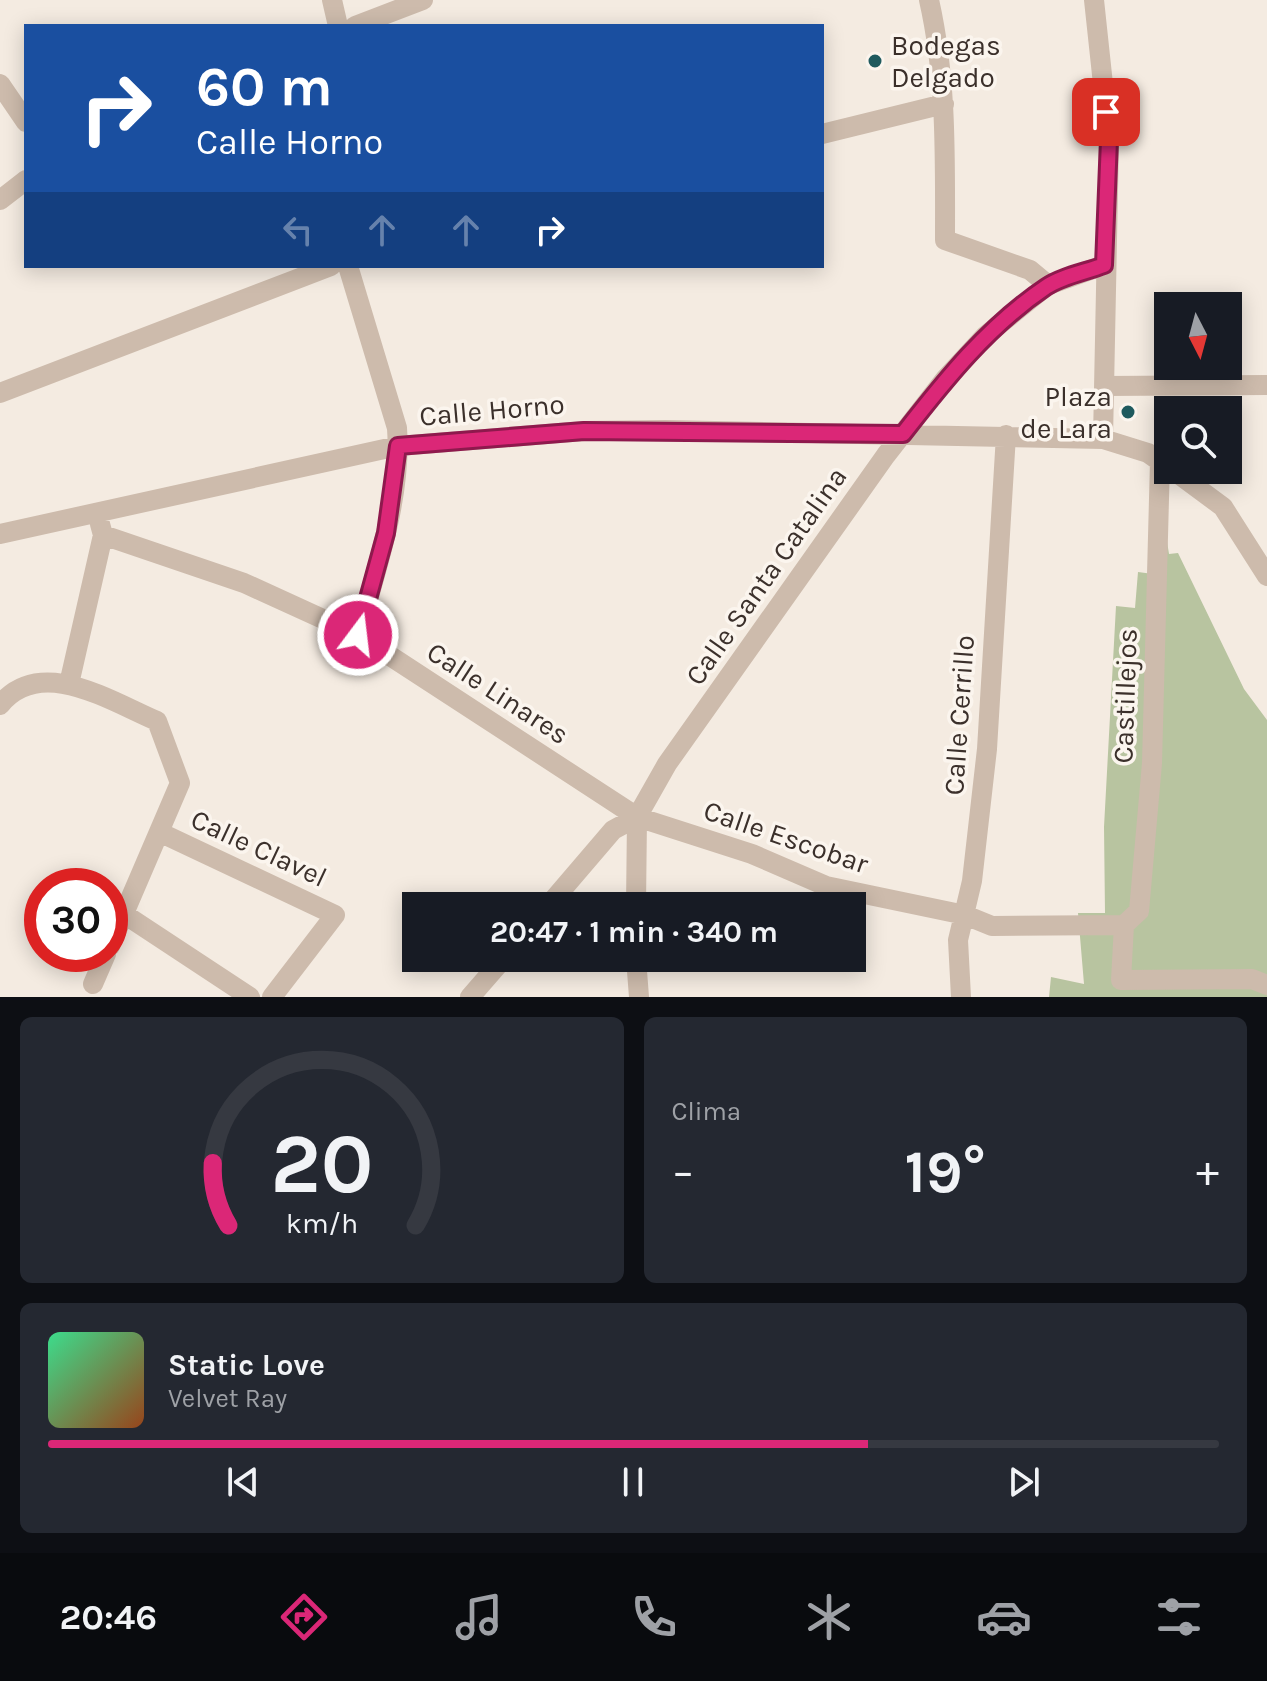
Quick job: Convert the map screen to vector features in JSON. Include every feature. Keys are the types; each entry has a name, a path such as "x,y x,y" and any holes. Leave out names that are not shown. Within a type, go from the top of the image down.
{"street":[{"path":"332,0 338,24"},
{"path":"360,24 423,0"},
{"path":"929,0 939,41 944,104 945,240 1030,270 1048,285"},
{"path":"1094,0 1109,140 1104,265 1107,284 1103,439"},
{"path":"0,84 24,119"},
{"path":"824,134 944,104"},
{"path":"0,200 24,182"},
{"name":"Calle Santa Catalina","path":"637,817 667,764 946,378 985,336 1048,285 1104,265"},
{"path":"0,393 326,268"},
{"path":"349,268 397,428 398,446 386,533 358,635"},
{"path":"1104,386 1267,385"},
{"name":"Calle Horno","path":"0,534 398,446 584,431 1006,435 1103,439 1154,457"},
{"name":"Calle Cerrillo","path":"961,997 958,940 972,881 987,749 1006,435"},
{"name":"Castillejos","path":"1124,925 1139,911 1152,763 1166,484"},
{"name":"Calle Horno","path":"1192,484 1223,507 1267,576"},
{"path":"69,684 103,535 98,513"},
{"name":"Calle Linares","path":"103,535 244,583 358,635 637,817"},
{"path":"0,705 12,689 45,681 69,684 157,721 180,783 128,905"},
{"path":"560,892 613,830 637,817 636,892"},
{"name":"Calle Escobar","path":"637,817 752,854 826,886 965,915 992,926 1124,925"},
{"name":"Calle Clavel","path":"159,832 335,915 272,997"},
{"path":"128,917 250,997"},
{"path":"1124,925 1121,980 1252,979 1267,985"},
{"path":"93,984 98,972"},
{"path":"470,997 492,972"},
{"path":"637,972 639,997"}],"green space":[{"path":"1164,523 1169,554 1178,553 1244,689 1267,720 1267,997 1049,997 1051,977 1084,984 1078,913 1105,913 1104,827 1116,606 1135,608 1138,572 1153,574"}],"place":[{"name":"Bodegas Delgado","path":"875,61"},
{"name":"Plaza de Lara","path":"1128,412"}],"route":[{"path":"358,635 386,533 398,446 584,431 903,434 946,378 985,336 1048,285 1104,265 1109,140 1106,112"}]}
